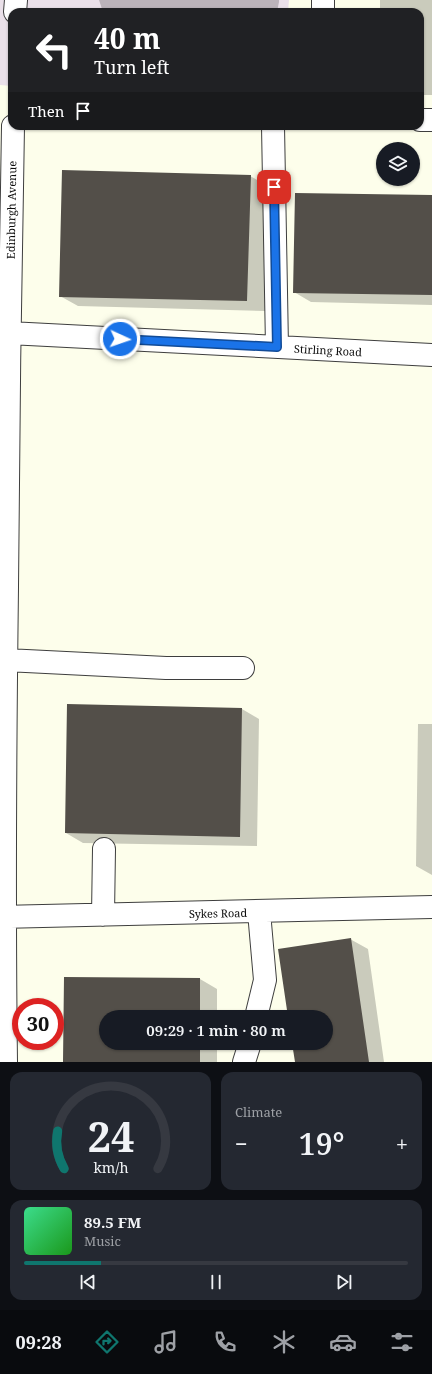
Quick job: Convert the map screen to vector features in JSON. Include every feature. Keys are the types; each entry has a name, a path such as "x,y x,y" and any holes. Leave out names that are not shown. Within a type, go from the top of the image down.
{"street":[{"name":"Edinburgh Avenue","path":"6,1062 2,918 3,713 6,660 9,333 5,268 13,130"},
{"path":"273,130 277,347"},
{"name":"Stirling Road","path":"9,333 432,355"},
{"path":"6,660 166,668 243,668"},
{"path":"103,915 104,849"},
{"name":"Sykes Road","path":"2,918 432,907"},
{"path":"258,1010 266,980 259,912"},
{"path":"244,1062 248,1050"}],"shaded area":[{"path":"0,0 289,0 288,8 8,8 8,86 0,85"}],"building":[{"path":"62,170 251,175 247,301 59,297"},
{"path":"295,193 432,195 432,295 293,293"},
{"path":"67,704 242,708 240,837 65,833"},
{"path":"351,938 369,1062 295,1062 293,1050 333,1050 333,1010 287,1010 278,949"},
{"path":"64,977 200,978 200,1010 99,1010 99,1050 200,1050 200,1062 63,1062"}],"route":[{"path":"120,339 277,347 274,187"}]}
